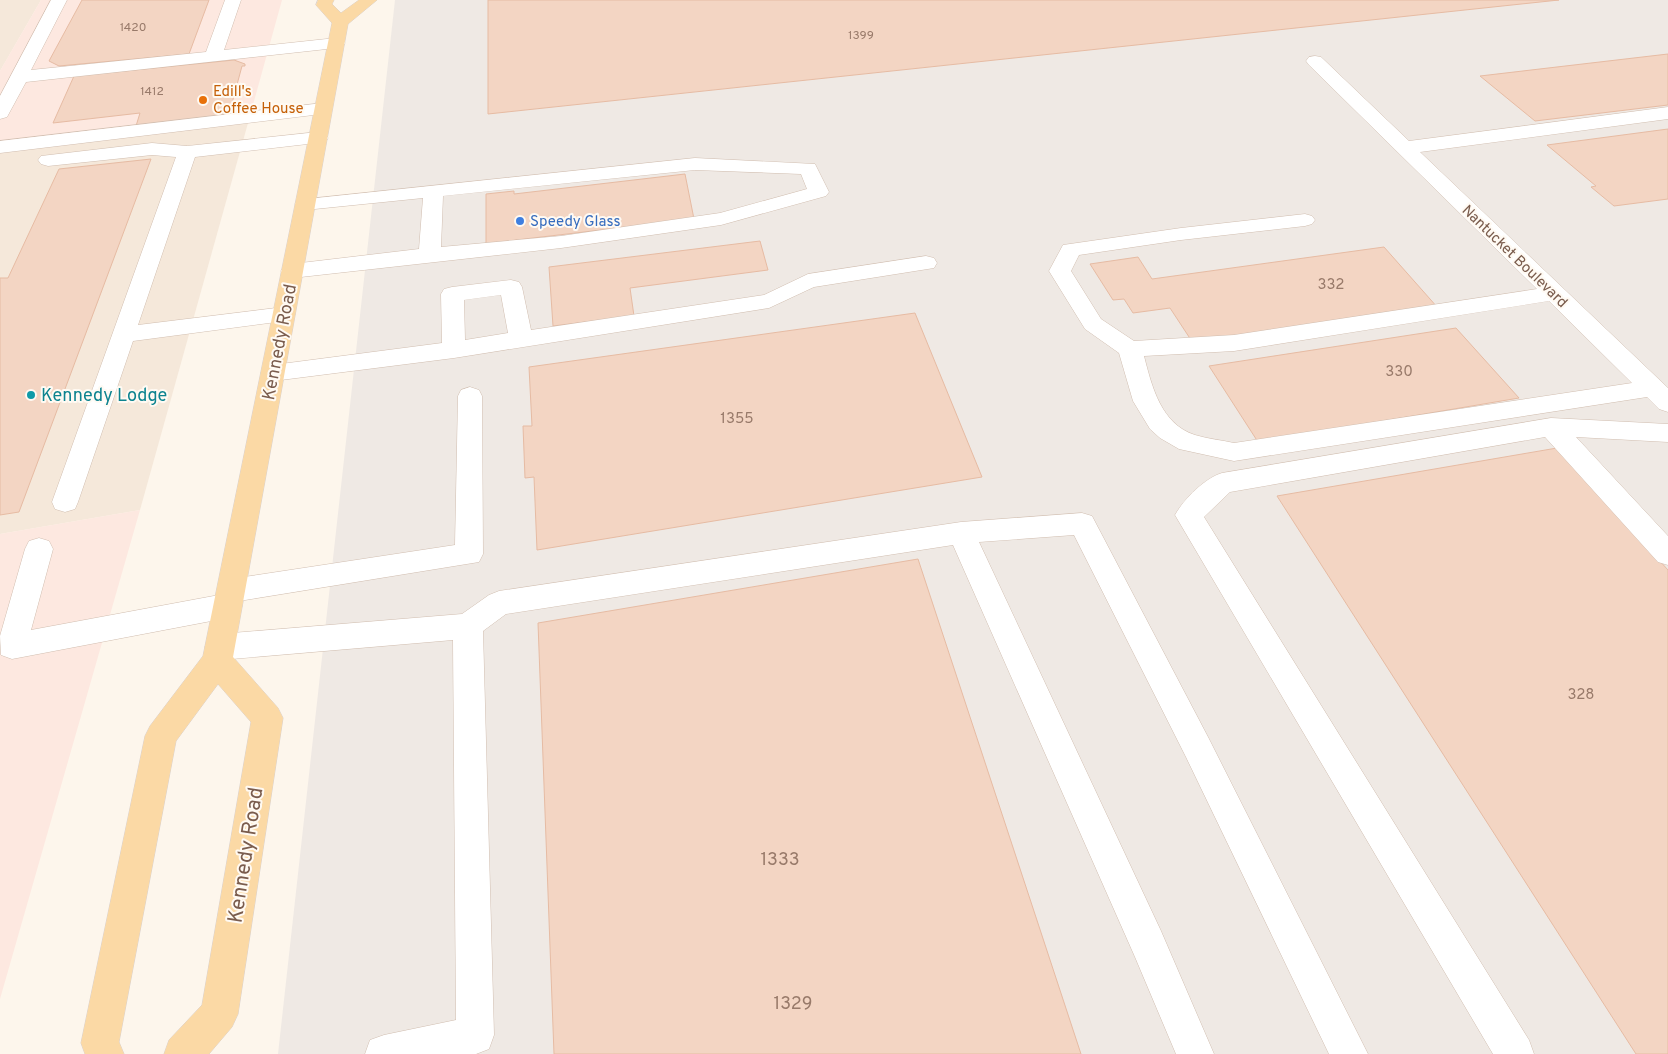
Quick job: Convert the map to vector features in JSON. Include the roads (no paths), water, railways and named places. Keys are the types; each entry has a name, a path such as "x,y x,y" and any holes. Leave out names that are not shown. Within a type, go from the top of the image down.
{"main road":[{"path":"326,0 324,5 338,33 369,0"},
{"name":"Kennedy Road","path":"105,1054 100,1042 161,736 218,654 338,33"},
{"name":"Kennedy Road","path":"182,1054 219,1014 267,718 218,654"}],"street":[{"path":"0,113 59,0"},
{"path":"212,56 233,0"},
{"path":"19,77 212,56 338,33"},
{"name":"Nantucket Boulevard","path":"1315,61 1660,396"},
{"path":"0,147 323,109"},
{"path":"1404,148 1668,113"},
{"path":"16,164 152,149 187,152 318,138"},
{"path":"65,502 187,152"},
{"path":"292,271 430,254 560,242 721,219 819,192 808,168 695,164 305,204"},
{"path":"430,254 432,192"},
{"path":"1305,220 1181,234 1071,250 1060,271 1093,324 1130,349 1234,343 1554,293"},
{"path":"273,373 454,350 769,301 808,281 926,264"},
{"path":"454,350 452,294 511,287 521,339"},
{"path":"124,335 284,314"},
{"path":"1130,349 1141,390 1153,418 1182,440 1234,452 1660,396"},
{"path":"39,549 12,646 229,598 470,554 470,396"},
{"path":"1515,1054 1189,515 1222,483 1551,427 1668,433"},
{"path":"1551,427 1668,554"},
{"path":"218,654 468,626 499,603 961,533 1082,524 1197,747 1349,1054"},
{"path":"961,533 1148,944 1195,1054"},
{"path":"384,1054 475,1045 468,626"}],"place":[{"name":"Edill's Coffee House","path":"203,100"},
{"name":"Speedy Glass","path":"520,221"},
{"name":"Kennedy Lodge","path":"31,395"}]}
